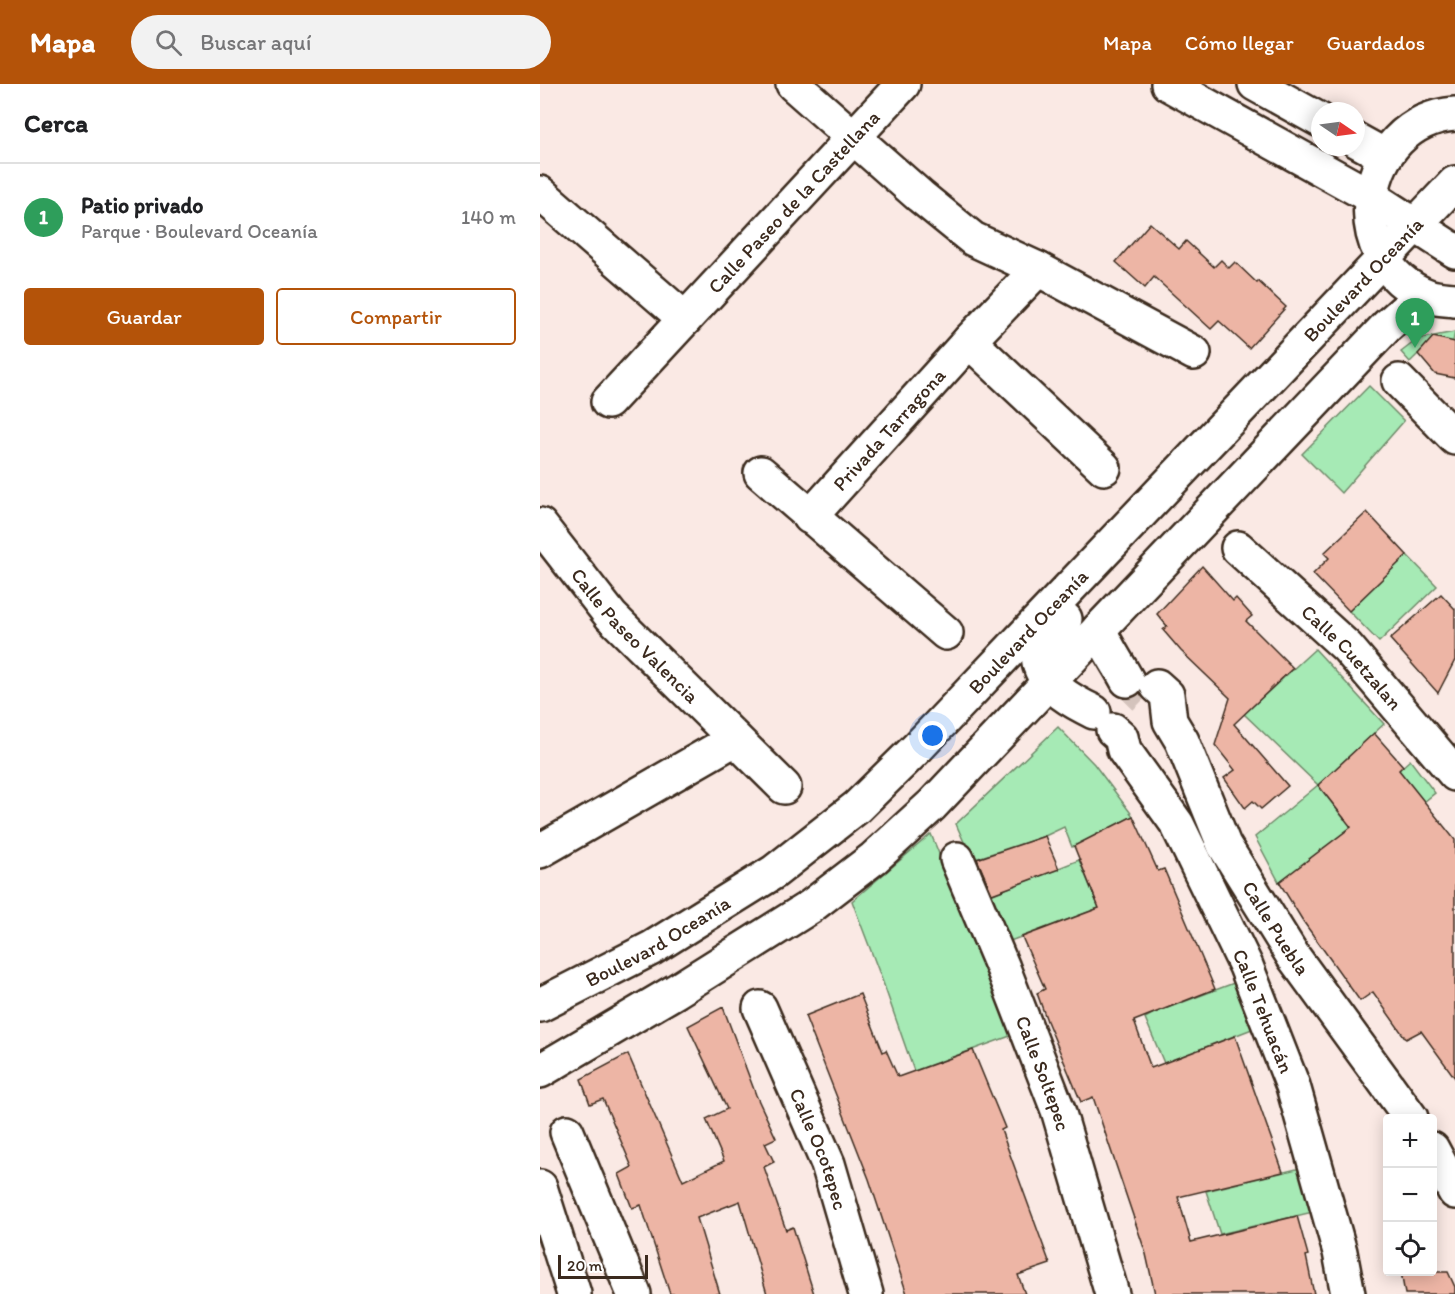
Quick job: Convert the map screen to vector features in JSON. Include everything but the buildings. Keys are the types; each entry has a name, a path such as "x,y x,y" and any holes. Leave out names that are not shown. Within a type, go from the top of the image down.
{"street":[{"path":"793,84 973,239 1038,269 1194,353"},
{"name":"Calle Paseo de la Castellana","path":"608,402 903,84"},
{"path":"1168,84 1370,196 1455,251"},
{"path":"1255,84 1311,115"},
{"path":"1442,299 1410,286 1382,258 1370,219 1370,196 1375,177 1385,156 1397,141 1412,128 1429,120 1455,114"},
{"path":"1365,145 1385,156"},
{"name":"Boulevard Oceanía","path":"540,1005 652,948 774,872 857,807 918,747 1455,183"},
{"path":"540,193 685,319"},
{"name":"Privada Tarragona","path":"810,517 969,341 1038,269"},
{"path":"540,1071 676,991 810,907 874,858 932,805 1049,682 1130,669 1387,326 1405,310 1442,299"},
{"path":"969,341 1104,468"},
{"path":"1399,381 1455,438"},
{"path":"761,472 946,633"},
{"name":"Calle Paseo Valencia","path":"540,525 611,616 784,787"},
{"name":"Calle Cuetzalan","path":"1238,548 1347,647 1455,774"},
{"name":"Calle Tehuacán","path":"1071,586 1069,614 1038,652 1040,666 1049,682 1105,733 1176,824 1246,966 1293,1086 1340,1252 1348,1294"},
{"name":"Calle Puebla","path":"1130,669 1167,696 1176,731 1224,844 1293,956 1407,1114"},
{"path":"1105,733 1176,731"},
{"path":"540,850 735,739"},
{"name":"Calle Soltepec","path":"957,859 1003,968 1058,1110 1112,1294"},
{"name":"Calle Ocotepec","path":"760,1008 828,1164 866,1294"},
{"path":"567,1132 634,1294"},
{"path":"1437,1158 1455,1192"},
{"path":"540,1187 574,1294"}],"green space":[{"path":"1455,332 1453,342 1439,338 1436,345 1418,354 1410,362 1401,352 1418,339"},
{"path":"1369,386 1404,421 1341,493 1302,454"},
{"path":"1407,555 1437,586 1379,642 1349,611"},
{"path":"1315,649 1384,724 1318,785 1244,714"},
{"path":"1058,727 1094,764 1133,816 1072,847 1064,827 1045,836 972,860 956,824"},
{"path":"1410,760 1435,793 1366,848 1279,882 1255,837 1318,785 1344,819"},
{"path":"931,834 1013,1035 914,1071 852,901"},
{"path":"1079,860 1099,908 1010,941 988,896"},
{"path":"1234,983 1252,1029 1164,1063 1145,1018"},
{"path":"1305,1167 1317,1211 1220,1234 1206,1191"}],"tunnel":[{"path":"1127,680 1145,698"}],"place":[{"name":"Patio privado","path":"1415,348"}]}
